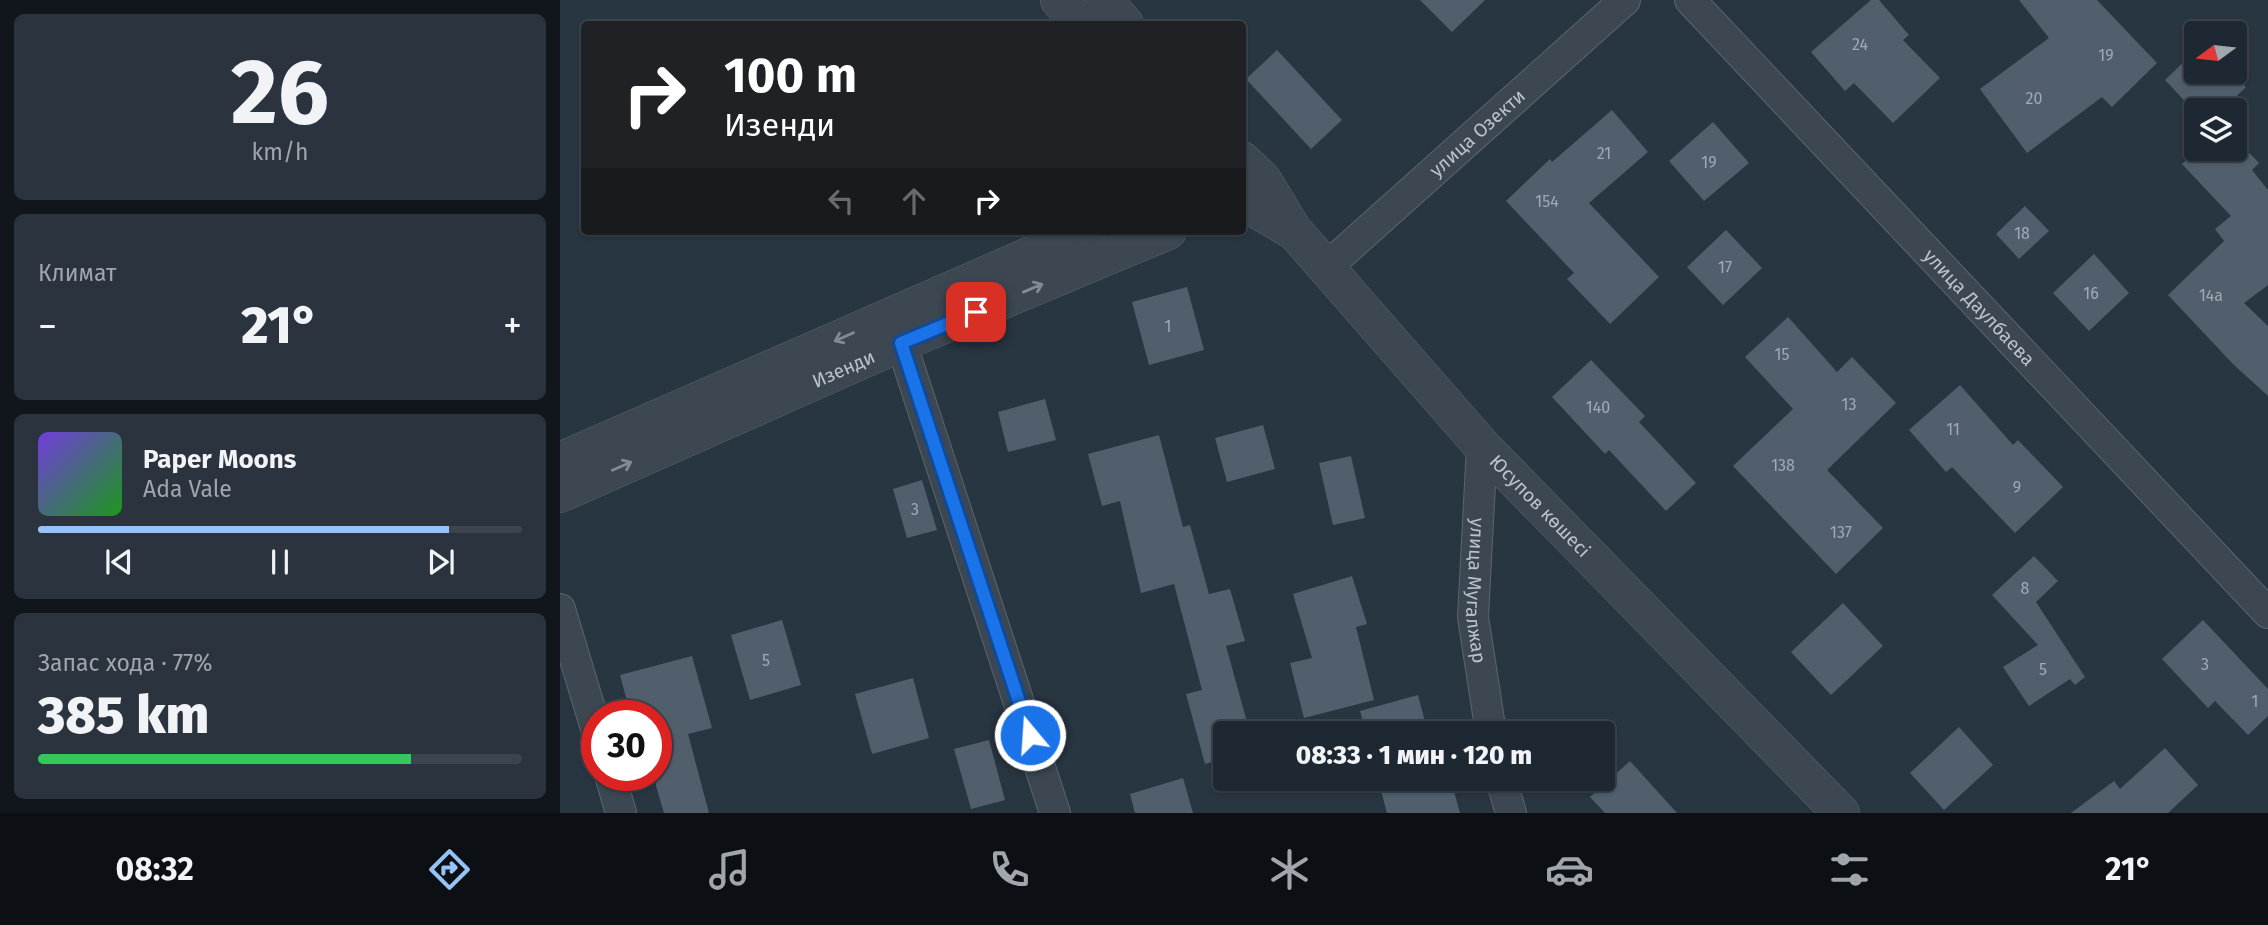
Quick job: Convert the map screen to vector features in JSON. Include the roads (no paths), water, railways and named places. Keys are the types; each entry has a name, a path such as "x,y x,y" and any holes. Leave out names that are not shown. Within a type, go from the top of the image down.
{"street":[{"path":"1059,0 1078,21"},
{"path":"1104,0 1122,21"},
{"name":"улица Озекти","path":"1328,266 1625,0"},
{"name":"улица Даулбаева","path":"1690,0 2268,613"},
{"name":"Юсупов көшесі","path":"1248,185 1328,266 1482,446 1841,813"},
{"name":"Изенди","path":"560,494 897,330 1078,235"},
{"name":"Изенди","path":"560,461 897,330 1157,235"},
{"path":"897,330 1055,813"},
{"name":"улица Мугалжар","path":"1482,446 1473,617 1489,721"},
{"path":"560,609 587,700"},
{"path":"615,791 621,813"},
{"path":"1505,791 1511,813"}]}
